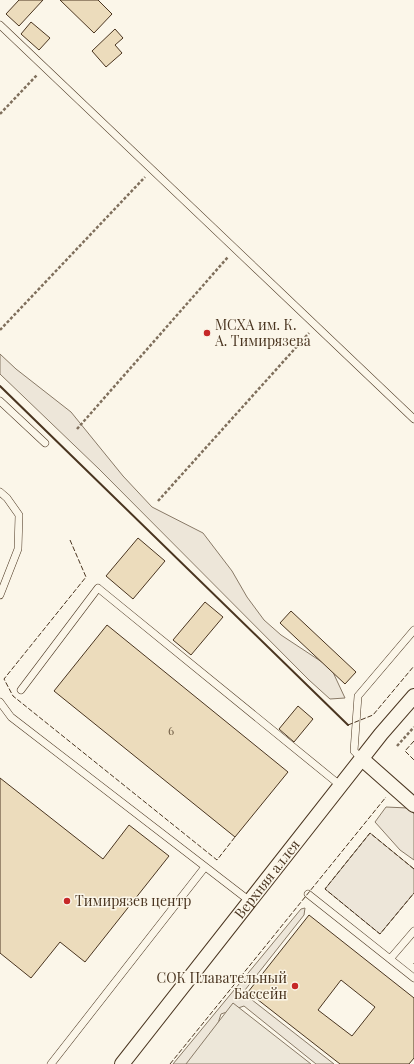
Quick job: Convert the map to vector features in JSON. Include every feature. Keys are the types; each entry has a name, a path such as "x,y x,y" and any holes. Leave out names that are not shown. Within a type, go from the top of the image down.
{"street":[{"name":"Верхняя аллея","path":"122,1064 362,759 414,696"},
{"path":"362,759 414,805"}],"lane":[{"path":"0,25 414,419"},
{"path":"0,401 44,443"},
{"path":"0,492 7,498 19,515 18,549 0,596"},
{"path":"21,690 98,588 341,786"},
{"path":"362,759 354,751 358,696 414,630"},
{"path":"0,702 11,717 251,902"},
{"path":"51,1064 206,867"},
{"path":"308,894 414,978"},
{"path":"390,959 414,930"}],"path":[{"path":"0,114 45,67"},
{"path":"0,330 152,169"},
{"path":"77,429 235,248"},
{"path":"158,501 316,325"},
{"path":"396,746 414,727"}],"shaded area":[{"path":"0,354 16,369 71,412 123,476 152,507 203,533 232,571 247,597 264,620 281,635 331,668 345,698 330,699 309,680 99,469 0,374"},
{"path":"386,807 408,808 414,814 414,860 400,850 375,822"},
{"path":"370,833 414,869 414,893 380,934 325,889"},
{"path":"305,908 304,915 245,990 247,996 334,1064 316,1064 244,1006 221,1014 210,1048 212,1064 173,1064 301,909"},
{"path":"233,1003 311,1064 186,1064"}],"building":[{"path":"19,0 43,0 19,26 6,14"},
{"path":"60,0 98,0 112,14 94,33"},
{"path":"31,22 50,38 39,50 21,34"},
{"path":"115,29 123,38 115,45 122,53 106,67 92,51"},
{"path":"138,538 165,561 133,599 106,576"},
{"path":"205,602 223,617 191,655 173,640"},
{"path":"291,611 356,672 345,684 280,623"},
{"path":"107,625 288,772 235,837 54,691"},
{"path":"298,706 313,719 294,742 279,729"},
{"name":"Тимирязев центр","path":"0,778 103,859 129,825 169,856 85,962 60,942 31,978 0,953"},
{"name":"СОК Плавательный Бассейн","path":"309,915 414,998 414,1058 409,1064 340,1064 248,992","holes":["341,980 375,1007 352,1036 318,1010"]}],"fence":[{"path":"70,540 86,577 4,679 13,696 217,860 235,837"},
{"path":"348,725 373,715 414,666"},
{"path":"414,741 405,751 414,760"},
{"path":"170,1064 386,797"},
{"path":"414,869 370,833 325,889 380,934 414,893"}],"wall":[{"path":"0,386 348,725"}],"place":[{"name":"МСХА им. К. А. Тимирязева","path":"207,333"},
{"name":"Тимирязев центр","path":"67,901"},
{"name":"СОК Плавательный Бассейн","path":"295,986"}]}
